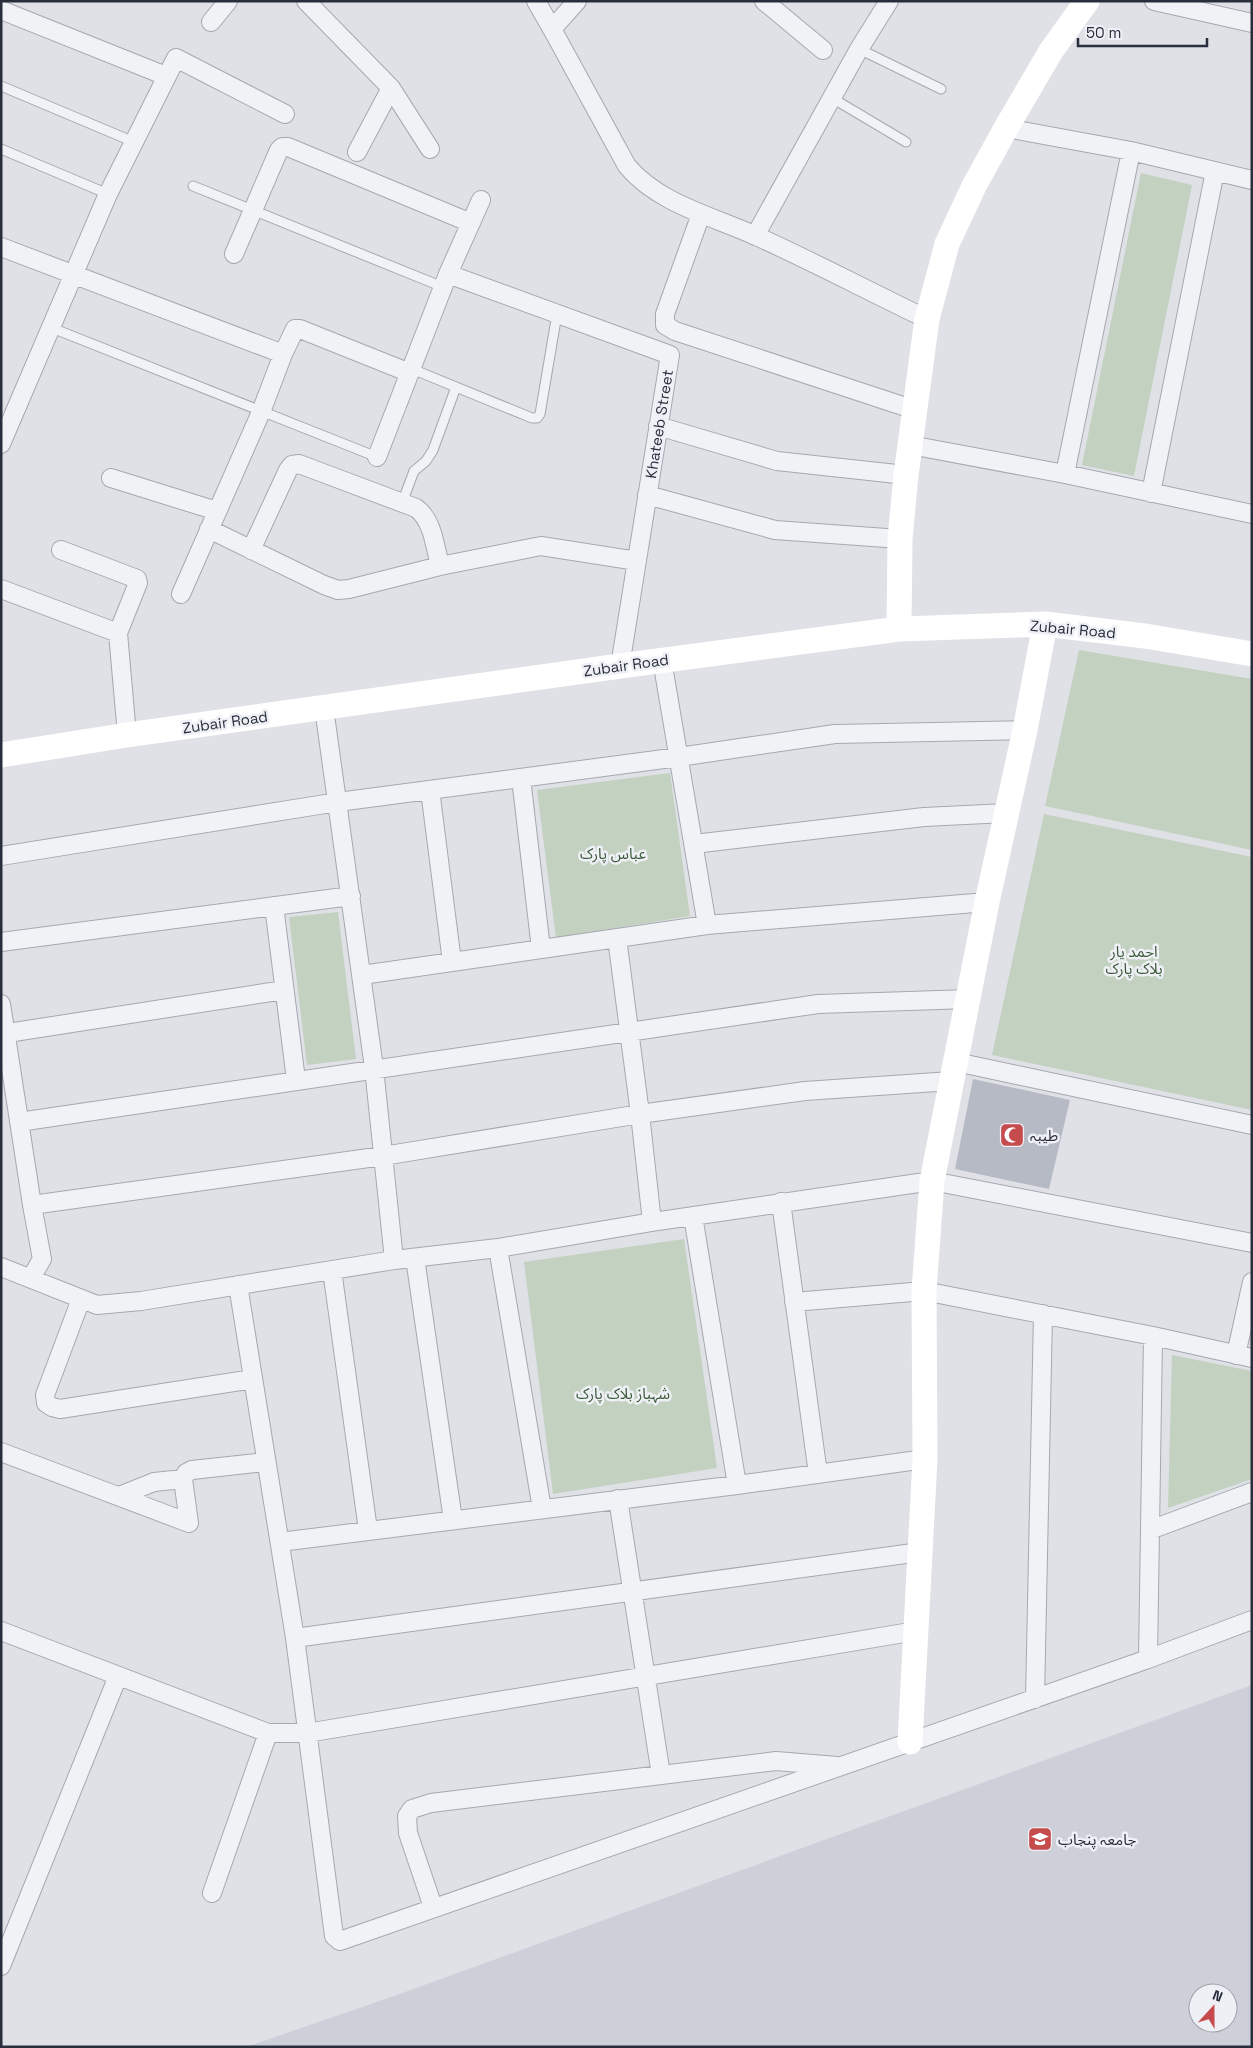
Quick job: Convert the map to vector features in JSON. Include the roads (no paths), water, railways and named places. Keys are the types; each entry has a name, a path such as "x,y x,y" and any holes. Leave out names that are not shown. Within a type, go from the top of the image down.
{"street":[{"path":"211,22 228,1"},
{"path":"306,1 391,88 430,149"},
{"path":"536,1 626,166 638,179 655,192 701,214 755,236 927,319"},
{"path":"552,29 577,1"},
{"path":"764,1 823,50"},
{"path":"755,236 859,49 889,1"},
{"path":"899,629 900,539 906,475 927,319 947,244 974,186 1006,128 1051,52 1087,1"},
{"path":"1154,1 1252,22"},
{"path":"1,10 166,76"},
{"path":"1,444 108,194 174,60 179,58 285,114"},
{"path":"357,152 391,88"},
{"path":"1006,128 1130,151 1252,180"},
{"path":"234,254 278,150 282,147 288,147 471,222"},
{"path":"1065,474 1130,151"},
{"path":"1151,493 1215,171"},
{"path":"378,457 446,281 481,200"},
{"path":"701,214 666,314 665,325 674,331 915,410"},
{"path":"1,247 283,354"},
{"name":"Khateeb Street","path":"446,281 557,314 670,355 620,666"},
{"path":"181,594 261,412 292,332 300,329 411,371"},
{"path":"670,355 674,331"},
{"path":"658,426 776,461 906,475"},
{"path":"910,445 1065,474 1252,514"},
{"path":"251,550 288,470 292,465 299,464 416,508 424,514 428,522 440,566"},
{"path":"111,478 217,511"},
{"path":"648,494 775,530 900,539"},
{"path":"209,529 338,590 349,589 440,566 541,546 637,561"},
{"path":"61,550 137,579 138,584 118,634 127,735"},
{"path":"1,589 118,634"},
{"path":"910,1742 925,1459 924,1291 932,1181 1045,624"},
{"name":"Zubair Road","path":"1,755 127,735 662,660 899,629 1045,624 1145,636 1252,654"},
{"path":"662,660 707,925"},
{"path":"324,708 374,1068 394,1260"},
{"path":"1,856 338,802 679,757 835,734 1025,730"},
{"path":"521,778 541,949"},
{"path":"430,790 452,962"},
{"path":"694,844 924,817 1007,813"},
{"path":"1,942 351,896"},
{"path":"362,975 707,925 988,902"},
{"path":"274,906 296,1080"},
{"path":"617,938 652,1222"},
{"path":"3,1033 284,990"},
{"path":"19,1122 374,1068 818,1004 969,999"},
{"path":"1,1004 3,1033 42,1259 31,1278"},
{"path":"32,1205 383,1156 640,1114 953,1071 1252,1125"},
{"path":"1,1267 100,1306 394,1260 498,1248 781,1202 932,1181 1252,1244"},
{"path":"781,1202 818,1474"},
{"path":"693,1216 737,1485"},
{"path":"498,1248 542,1509"},
{"path":"416,1258 453,1520"},
{"path":"332,1270 368,1530"},
{"path":"794,1302 924,1291 1154,1336 1244,1356 1252,1282"},
{"path":"238,1285 265,1462 295,1638 334,1936 340,1941 433,1907 1035,1699 1252,1620"},
{"path":"81,1299 46,1396 46,1402 52,1407 60,1409 253,1379"},
{"path":"1035,1699 1043,1314"},
{"path":"1148,1659 1154,1336"},
{"path":"1,1452 189,1523 184,1479 186,1472 265,1462"},
{"path":"280,1542 737,1485 925,1459"},
{"path":"119,1496 154,1482 184,1479"},
{"path":"1150,1530 1252,1492"},
{"path":"618,1499 644,1677 661,1775"},
{"path":"295,1638 920,1552"},
{"path":"1,1631 268,1733 307,1733 916,1631"},
{"path":"1,1966 118,1676"},
{"path":"212,1893 268,1733"},
{"path":"433,1907 408,1833 407,1816 412,1810 431,1803 776,1761 844,1766"}],"lane":[{"path":"859,49 940,89"},
{"path":"1,86 134,142"},
{"path":"832,98 906,142"},
{"path":"1,149 108,194"},
{"path":"193,186 253,211 446,281"},
{"path":"411,371 532,418 537,418 540,414 557,314"},
{"path":"52,328 378,457"},
{"path":"402,503 414,471 426,460 432,450 456,387"}],"place":[{"name":"طیبہ","path":"1012,1135"},
{"name":"جامعہ پنجاب","path":"1040,1839"}],"park label":[{"name":"عباس پارک","path":"613,853"},
{"name":"احمد یار بلاک پارک","path":"1134,960"},
{"name":"شہباز بلاک پارک","path":"623,1393"}]}
